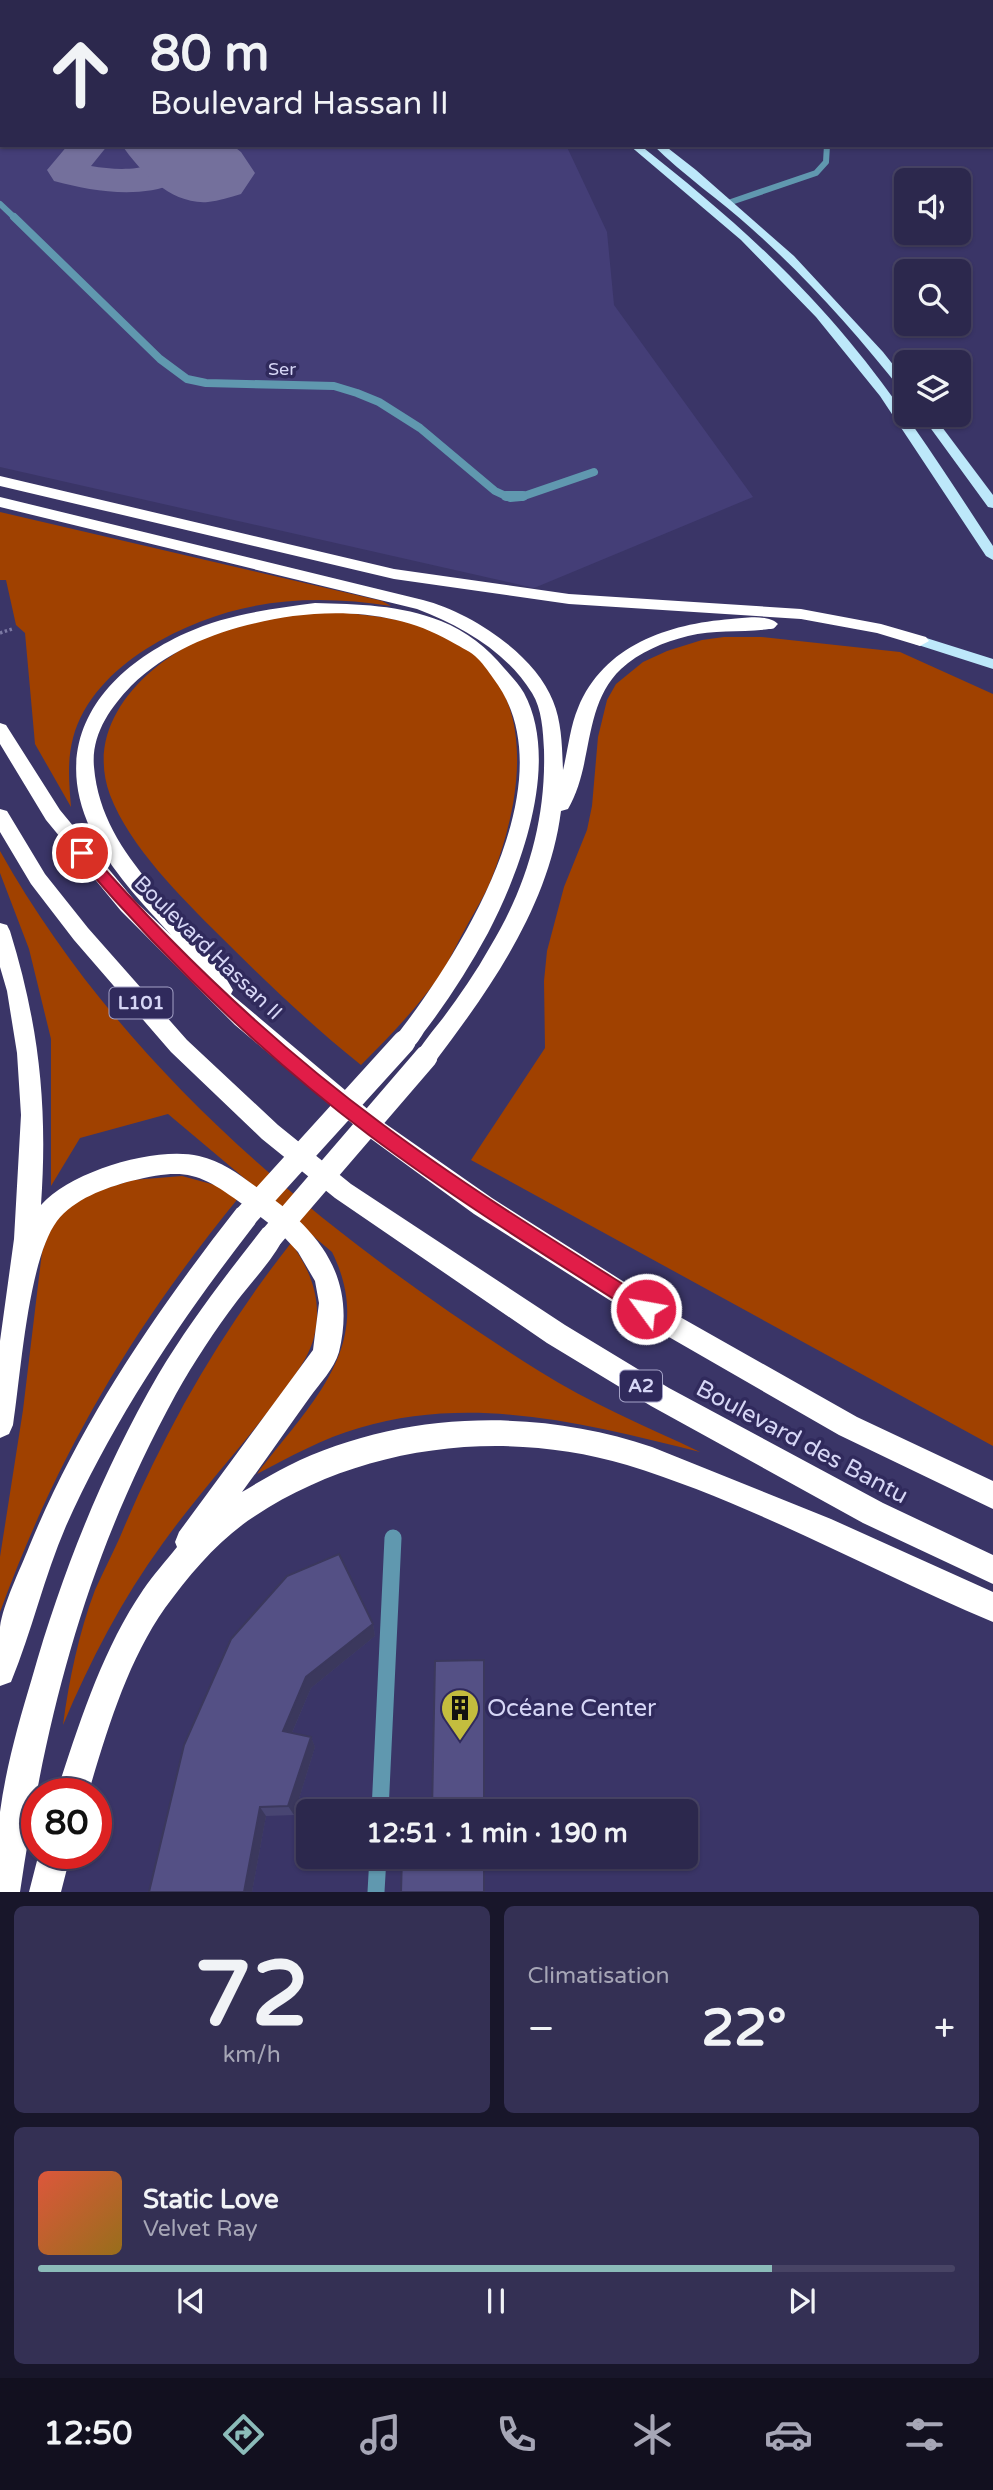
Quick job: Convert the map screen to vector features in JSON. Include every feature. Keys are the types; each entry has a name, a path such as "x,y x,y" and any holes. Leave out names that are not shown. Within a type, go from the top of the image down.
{"highway":[{"path":"0,481 365,569 426,580 551,598 718,606 804,614 889,629 920,640"},
{"path":"0,502 78,523 387,594 423,605 480,631 509,654 535,685 545,702 557,776 550,826"},
{"path":"0,1671 16,1619 47,1538 103,1424 148,1348 205,1267 246,1216 404,1042 456,970 495,898 524,812 528,757 517,696 503,674 484,655 457,636 404,617 343,608 300,609 242,618 206,629 164,648 133,671 111,694 94,721 83,763 87,793 96,823 121,863 207,962 229,1004"},
{"path":"4,1892 30,1737 59,1627 90,1542 133,1451 176,1371 227,1292 461,1013 507,939 527,895 550,826 572,776 587,707 608,671 640,649 688,629 743,623 920,640"},
{"name":"Boulevard Hassan II","path":"0,729 53,815 128,906 229,1004 317,1083 355,1113"},
{"name":"L101","path":"0,816 38,879 138,1000 215,1082 311,1165"},
{"path":"0,931 24,1014 32,1094 30,1206 23,1273 0,1425"},
{"name":"Boulevard des Bantu","path":"355,1113 483,1206 664,1321 848,1426 993,1494"},
{"path":"23,1273 33,1242 48,1213 72,1193 112,1176 197,1165 222,1176 264,1206 305,1241 321,1263 326,1276 331,1311 330,1339 325,1355 178,1557 169,1577 133,1634 104,1697 77,1778"},
{"name":"Boulevard des Bantu","path":"311,1165 370,1210 660,1398 873,1513 993,1570"},
{"path":"169,1577 222,1522 255,1500 334,1459 415,1438 524,1433 602,1446 656,1462 776,1509 993,1607"},
{"path":"45,1892 50,1869"}],"main road":[{"path":"636,147 733,228 816,310 884,393 993,556"},
{"path":"660,147 779,248 835,304 894,374"},
{"path":"936,427 993,504"},
{"path":"920,640 993,664"}],"street":[{"path":"728,203 816,173 826,162 827,147"},
{"name":"Ser","path":"0,204 160,359 187,379 206,383 334,386 352,389 405,417 495,491 510,498 521,497 594,472"},
{"path":"381,1799 393,1538"},
{"path":"376,1892 377,1869"}],"path":[{"path":"0,633 12,629"}],"shaded area":[{"path":"0,147 567,147 607,232 614,305 753,497 534,588 0,467"},
{"path":"0,512 382,601 391,606 326,600 264,604 204,620 146,649 111,676 84,711 73,738 70,755 71,807 35,744 25,633 16,625 6,580 0,580"},
{"path":"331,611 410,623 455,640 483,662 501,688 512,718 517,750 511,816 485,893 438,978 401,1023 361,1065 271,986 189,905 158,870 119,814 110,795 104,763 108,734 120,707 140,682 164,661 219,630 247,621"},
{"path":"761,637 900,652 993,694 993,1446 471,1160 545,1048 544,981 547,951 564,887 587,830 592,806 598,737 607,700 616,684 643,662 702,640"},
{"path":"0,851 50,931 107,1007 169,1077 236,1144 308,1206 460,1319 558,1383 700,1452 573,1423 488,1413 445,1413 402,1418 346,1432 307,1448 257,1474 316,1398 332,1372 342,1345 347,1316 344,1285 332,1252 168,1114 80,1138 51,1186 51,1039 29,949 0,873"},
{"path":"182,1176 215,1185 240,1196 166,1294 132,1343 102,1394 47,1498 0,1612 0,1557 23,1410 42,1252 52,1224 70,1204 97,1191 133,1180"},
{"path":"291,1243 304,1264 316,1299 316,1324 308,1354 276,1401 190,1507 148,1564 108,1631 63,1725 75,1656 89,1606 155,1459 217,1348"}],"building":[{"path":"339,1554 373,1624 306,1677 283,1731 311,1737 288,1806 260,1807 244,1892 149,1892 184,1745 231,1639 287,1576"},
{"name":"Océane Center","path":"484,1660 484,1799 432,1799 435,1661"},
{"path":"402,1869 484,1869 484,1892 401,1892"}],"taxiway":[{"path":"87,147 67,170 68,173 119,181 171,172 185,163 196,151 195,147"}],"runway":[{"path":"173,147 206,173"}],"place":[{"name":"Océane Center","path":"460,1742"}],"route":[{"path":"82,853 128,906 185,963 317,1083 425,1166 526,1234 646,1309"}]}
